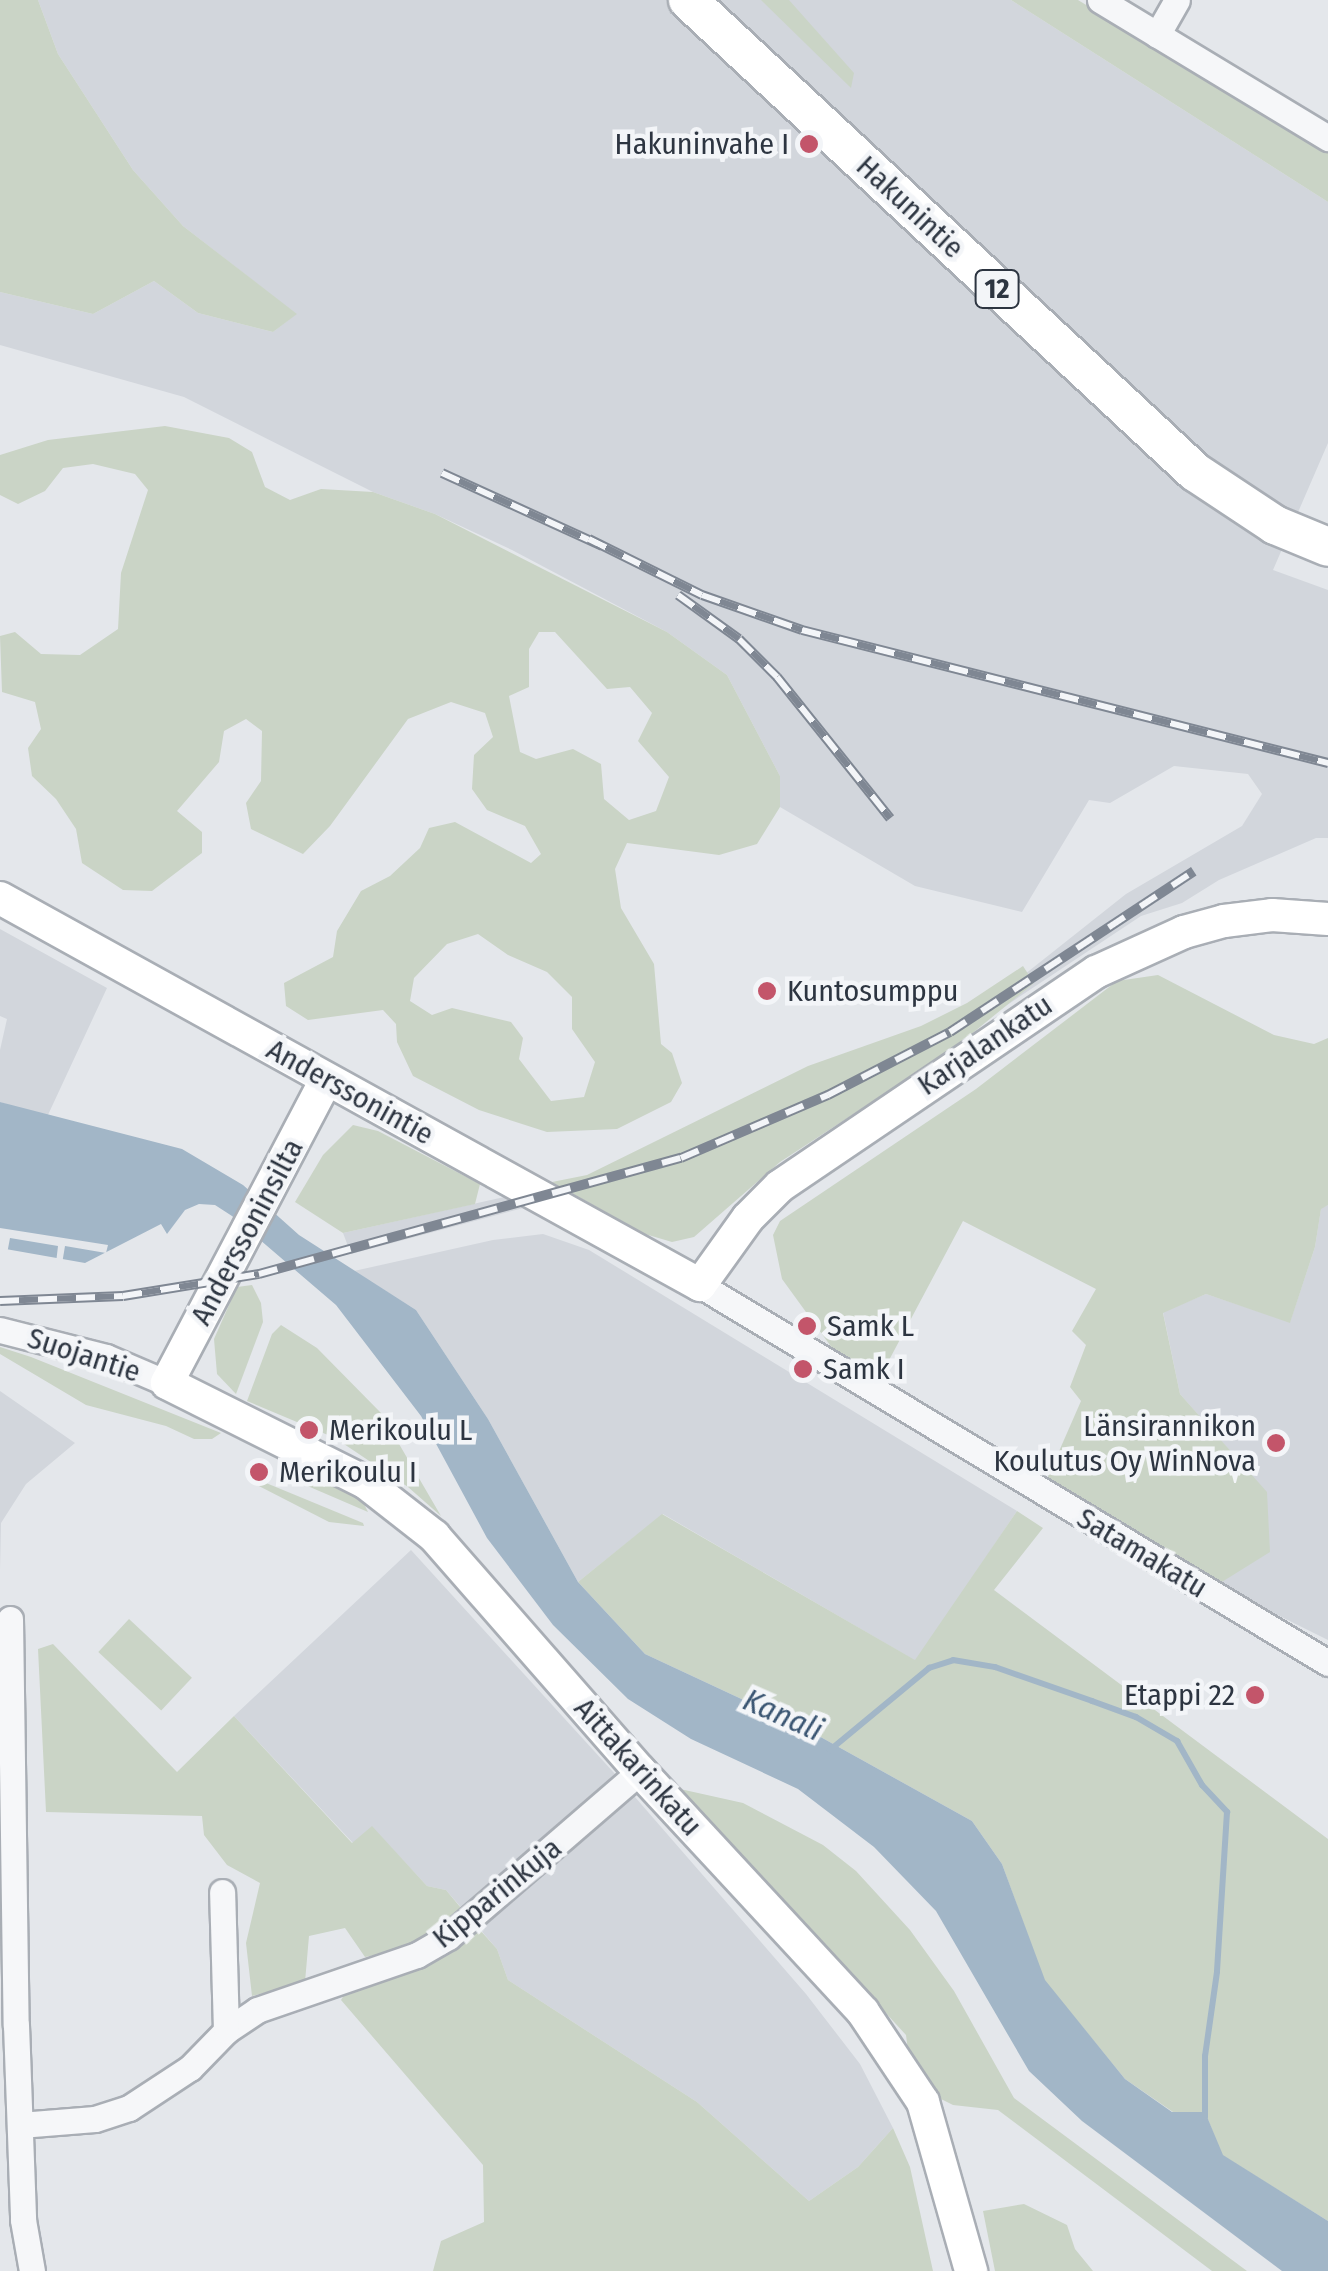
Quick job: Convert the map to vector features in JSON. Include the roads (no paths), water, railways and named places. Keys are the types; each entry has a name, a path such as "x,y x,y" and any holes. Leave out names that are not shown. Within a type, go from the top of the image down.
{"highway":[{"name":"Hakunintie","path":"688,0 1196,472 1275,525 1328,547"}],"main road":[{"name":"Anderssonintie","path":"0,898 700,1285"},
{"name":"Karjalankatu","path":"700,1285 748,1218 780,1186 1096,972 1184,932 1224,921 1272,915 1328,920"},
{"name":"Anderssoninsilta","path":"167,1383 326,1080"},
{"name":"Aittakarinkatu","path":"167,1383 334,1465 397,1504 434,1536 640,1772 863,2012 899,2062 928,2116 970,2271"}],"street":[{"path":"1100,0 1328,138"},
{"path":"1157,36 1177,0"},
{"name":"Satamakatu","path":"700,1285 1328,1663"},
{"name":"Suojantie","path":"0,1330 106,1357 167,1383"},
{"path":"10,1619 5,1834 8,2024 20,2126 12,2221 32,2271"},
{"name":"Kipparinkuja","path":"20,2126 95,2119 130,2108 190,2068 226,2031 257,2010 418,1956 448,1936 640,1772"},
{"path":"222,1892 226,2031"}],"water":[{"path":"0,1102 182,1149 243,1185 299,1235 416,1310 488,1419 578,1582 645,1654 808,1730 972,1821 1002,1864 1045,1980 1125,2079 1172,2112 1205,2112 1223,2155 1328,2221 1328,2271 1282,2271 1082,2121 1029,2071 936,1911 874,1847 798,1789 691,1739 628,1699 553,1625 487,1538 421,1416 336,1305 232,1216 215,1205 199,1204 185,1210 167,1234 161,1224 85,1263 0,1248"}],"waterway":[{"name":"Kanali","path":"830,1750 929,1668 953,1660 995,1667 1092,1701 1136,1717 1177,1741 1202,1785 1227,1812 1217,1972 1205,2056 1205,2117"}],"railway":[{"path":"442,473 602,546"},
{"path":"589,539 702,595 802,630 1328,763"},
{"path":"678,595 739,639 777,677 890,818"},
{"path":"0,1301 123,1296 259,1274 681,1158 828,1095 950,1032 1194,871"}],"place":[{"name":"Hakuninvahe I","path":"809,144"},
{"name":"Kuntosumppu","path":"767,991"},
{"name":"Samk L","path":"807,1326"},
{"name":"Samk I","path":"803,1369"},
{"name":"Merikoulu L","path":"309,1430"},
{"name":"Länsirannikon Koulutus Oy WinNova","path":"1276,1443"},
{"name":"Merikoulu I","path":"259,1472"},
{"name":"Etappi 22","path":"1255,1695"}]}
